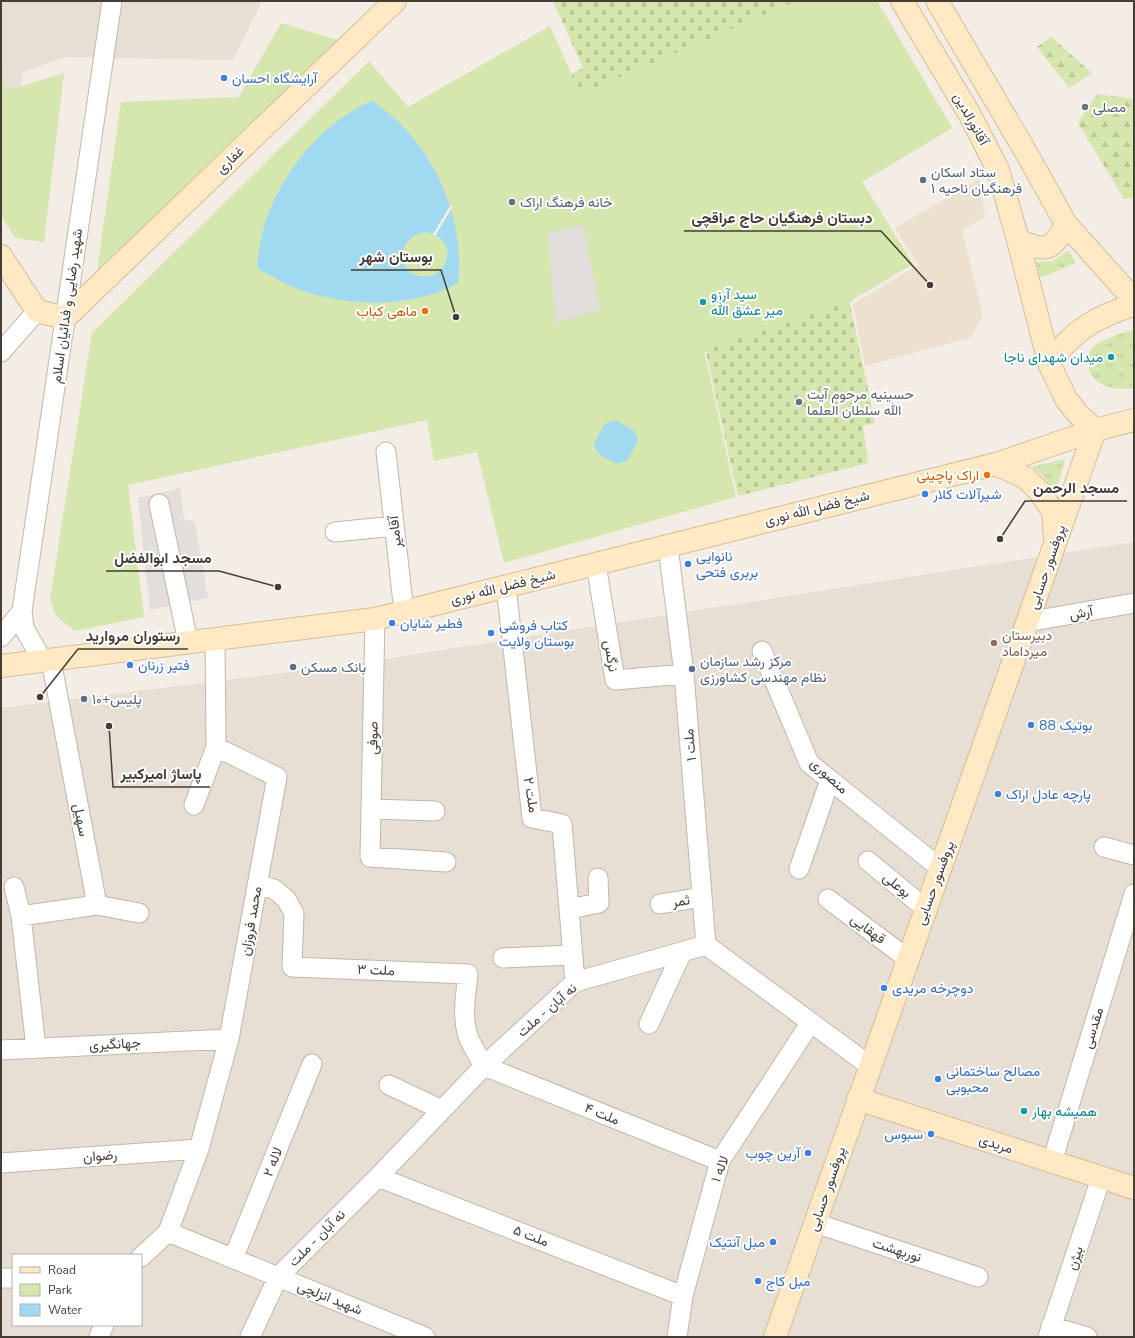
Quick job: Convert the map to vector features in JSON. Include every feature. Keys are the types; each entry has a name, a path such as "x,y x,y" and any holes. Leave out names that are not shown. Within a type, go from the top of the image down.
{"street":[{"name":"شهید رضایی و فدائیان اسلام","path":"47,660 24,628 22,611 112,1"},
{"name":"غفاری","path":"65,318 395,1"},
{"name":"آقانورالدین","path":"902,1 970,115 998,170 1018,240 1049,363 1066,399 1077,413 1095,430"},
{"path":"937,1 1028,154 1066,224 1134,300"},
{"path":"1018,240 1034,248 1046,248 1055,243 1066,224"},
{"path":"2,260 37,311 65,318"},
{"path":"1049,363 1061,347 1095,320 1134,305"},
{"path":"1,352 37,311"},
{"name":"شیخ فضل الله نوری","path":"1,666 375,619 996,464 1095,430 1134,420"},
{"name":"پروفسور حسابی","path":"775,1337 1095,430"},
{"name":"آقامیر","path":"386,452 404,612"},
{"path":"996,464 1026,478 1040,492 1053,512 1056,542"},
{"path":"159,504 188,642"},
{"path":"335,532 394,526"},
{"name":"ملت ۱","path":"668,546 684,674 706,945"},
{"name":"نرگس","path":"596,564 615,680 684,674"},
{"name":"ملت ۲","path":"506,586 532,818 562,824 575,982"},
{"name":"آرش","path":"1027,622 1134,603"},
{"path":"1,637 22,611"},
{"name":"صوفی","path":"375,619 370,857 446,862"},
{"path":"194,805 216,747 215,639"},
{"name":"منصوری","path":"762,651 809,763 940,868"},
{"name":"سهیل","path":"47,660 97,905"},
{"name":"محمد فروزان","path":"168,1232 199,1149 229,1039 277,777 216,747"},
{"path":"799,869 830,780"},
{"path":"371,809 435,811"},
{"path":"1104,847 1134,856"},
{"name":"بوعلی","path":"868,861 926,909"},
{"path":"569,909 599,903 598,878"},
{"name":"ملت ۳","path":"257,885 274,889 286,899 294,913 292,967 468,974 464,1012 467,1033 484,1066"},
{"path":"14,887 21,916 36,1048"},
{"name":"مقدسی","path":"1052,1162 1134,894"},
{"name":"ثمر","path":"660,904 702,897"},
{"name":"قهقایی","path":"828,899 908,959"},
{"path":"21,916 97,905 140,913"},
{"path":"706,945 870,1066"},
{"name":"نه آبان - ملت","path":"250,1337 278,1277 378,1177 484,1066 575,982 706,945"},
{"path":"649,1024 682,952"},
{"path":"503,958 573,955"},
{"name":"لاله ۱","path":"677,1337 683,1296 720,1162 811,1022"},
{"name":"جهانگیری","path":"1,1050 229,1039"},
{"name":"لاله ۲","path":"233,1259 312,1064"},
{"name":"ملت ۴","path":"484,1066 720,1162"},
{"path":"389,1085 442,1110"},
{"name":"مریدی","path":"858,1100 1134,1188"},
{"name":"رضوان","path":"1,1163 199,1149"},
{"name":"ملت ۵","path":"378,1177 683,1296"},
{"name":"بیژن","path":"1050,1331 1101,1178"},
{"name":"نوربهشت","path":"815,1223 978,1276"},
{"path":"142,1256 168,1232"},
{"name":"شهید انزلچی","path":"168,1232 278,1277 395,1331 425,1337"},
{"path":"1,1278 12,1278"},
{"path":"99,1337 104,1326"},
{"path":"1050,1331 1087,1337"}],"shaded area":[{"path":"1,1 262,1 233,60 65,57 23,72 1,211"},
{"path":"979,179 985,216 962,231 983,316 970,338 865,366 853,304 918,265 895,228"},
{"path":"583,225 600,309 556,324 548,233"},
{"path":"180,488 184,519 195,522 208,598 150,610 138,498"},
{"path":"1134,542 1134,1337 1,1337 1,708 353,664"}],"green space":[{"path":"553,1 877,1 952,128 862,182 913,264 852,300 850,304 875,423 863,426 868,463 738,496 706,352 637,355 599,86 580,94 571,74 583,68"},
{"path":"796,1 877,1 952,128 862,182 913,264 852,300 704,350 736,497 504,563 477,452 434,461 427,420 128,485 144,617 75,631 56,616 50,599 92,333 369,61 408,107 550,26 580,94"},
{"path":"281,23 338,40 97,271 121,102 239,97"},
{"path":"1051,37 1092,73 1069,88 1037,47"},
{"path":"1,61 6,91 64,73 44,242 15,238 1,216"},
{"path":"1097,94 1134,99 1134,198 1124,199 1078,123"},
{"path":"1068,250 1076,263 1039,278 1036,262 1053,261"},
{"name":"میدان شهدای ناجا","path":"1134,329 1134,389 1107,387 1096,381 1089,370 1088,358 1090,351 1093,347 1103,341"},
{"path":"1065,459 1055,496 1046,480 1032,467"}],"water":[{"path":"372,101 393,117 411,135 427,157 440,180 450,205 456,231 459,257 458,283 441,291 403,301 364,302 325,297 306,292 294,288 257,267 267,218 286,178 310,146 339,120","holes":["426,232 441,239 444,243 448,252 447,257 445,263 438,272 429,276 419,276 411,272 405,266 403,258 404,249 408,242 415,236"]},
{"path":"615,420 635,431 638,441 627,461 617,464 597,453 594,443 605,424"}],"pier":[{"path":"451,204 452,208 435,236 433,234"}],"place":[{"name":"آرایشگاه احسان","path":"224,78"},
{"name":"مصلی","path":"1085,107"},
{"name":"ستاد اسکان فرهنگیان ناحیه ۱","path":"923,180"},
{"name":"خانه فرهنگ اراک","path":"512,202"},
{"name":"دبستان فرهنگیان حاج عراقچی","path":"930,285"},
{"name":"سید آرزو میر عشق الله","path":"703,302"},
{"name":"ماهی کباب","path":"425,311"},
{"name":"بوستان شهر","path":"456,317"},
{"name":"میدان شهدای ناجا","path":"1111,357"},
{"name":"حسینیه مرحوم آیت الله سلطان العلما","path":"799,402"},
{"name":"اراک پاچینی","path":"987,475"},
{"name":"شیرآلات کلار","path":"925,494"},
{"name":"مسجد الرحمن","path":"1000,539"},
{"name":"نانوایی بربری فتحی","path":"688,564"},
{"name":"مسجد ابوالفضل","path":"278,587"},
{"name":"فطیر شایان","path":"392,623"},
{"name":"کتاب فروشی بوستان ولایت","path":"491,633"},
{"name":"دبیرستان میرداماد","path":"994,643"},
{"name":"فتیر زرنان","path":"130,665"},
{"name":"بانک مسکن","path":"293,667"},
{"name":"مرکز رشد سازمان نظام مهندسی کشاورزی","path":"692,669"},
{"name":"رستوران مروارید","path":"40,697"},
{"name":"پلیس+۱۰","path":"84,699"},
{"name":"بوتیک 88","path":"1031,725"},
{"name":"پاساژ امیرکبیر","path":"109,726"},
{"name":"پارچه عادل اراک","path":"998,794"},
{"name":"دوچرخه مریدی","path":"884,988"},
{"name":"مصالح ساختمانی محبوبی","path":"938,1079"},
{"name":"همیشه بهار","path":"1024,1111"},
{"name":"سبوس","path":"931,1134"},
{"name":"آرین چوب","path":"808,1153"},
{"name":"مبل آنتیک","path":"773,1242"},
{"name":"مبل کاج","path":"758,1281"}]}
